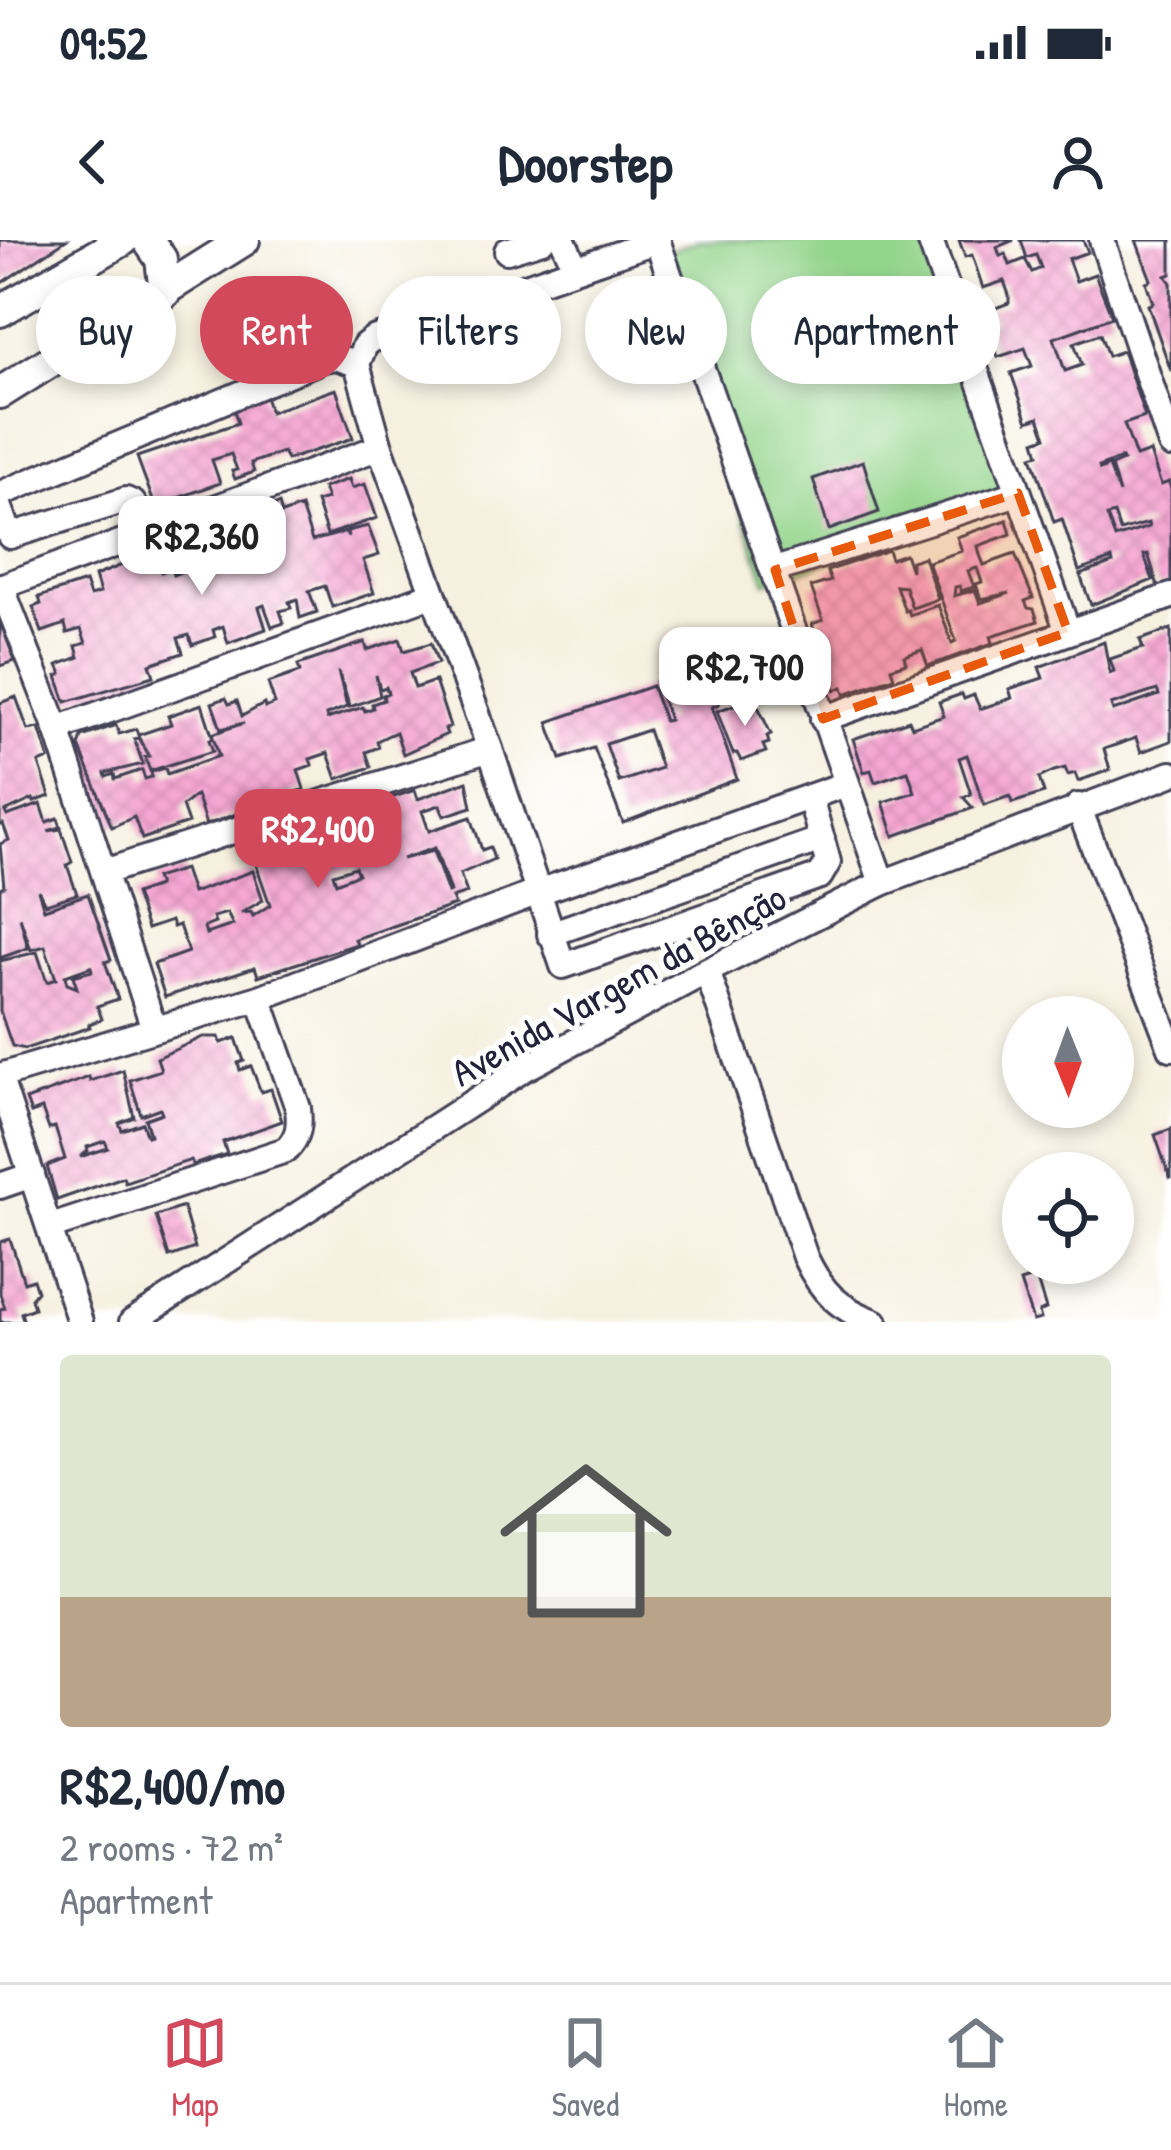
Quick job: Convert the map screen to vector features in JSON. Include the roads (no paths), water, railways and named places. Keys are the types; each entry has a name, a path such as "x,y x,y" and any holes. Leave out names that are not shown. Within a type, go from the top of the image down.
{"main road":[{"path":"0,311 123,240"},
{"path":"148,240 165,276"},
{"path":"176,285 244,240"},
{"path":"0,393 36,371"}],"street":[{"path":"507,251 542,240"},
{"path":"562,240 575,267"},
{"path":"810,797 828,862 820,876 570,967 561,964 490,748 380,447 357,364 365,345 385,332 657,240 883,883"},
{"path":"930,240 1067,632"},
{"path":"1102,240 1171,445"},
{"path":"0,494 324,359 357,364"},
{"path":"154,1029 57,729 1,586 380,447"},
{"path":"775,570 1018,493"},
{"path":"0,508 10,536 126,500 134,503 151,531"},
{"path":"57,729 433,594"},
{"path":"823,719 1171,596"},
{"path":"104,872 490,748"},
{"name":"Avenida Vargem da Bênção","path":"132,1322 524,1069 707,971 883,883 1171,774"},
{"path":"80,1322 0,1077 260,998 536,893 846,784"},
{"path":"1078,806 1171,1048"},
{"path":"550,934 822,838"},
{"path":"707,971 805,1257 820,1287 842,1309 874,1322"},
{"path":"51,1227 286,1150 295,1142 298,1108 260,998"},
{"path":"0,1186 32,1175"}]}
